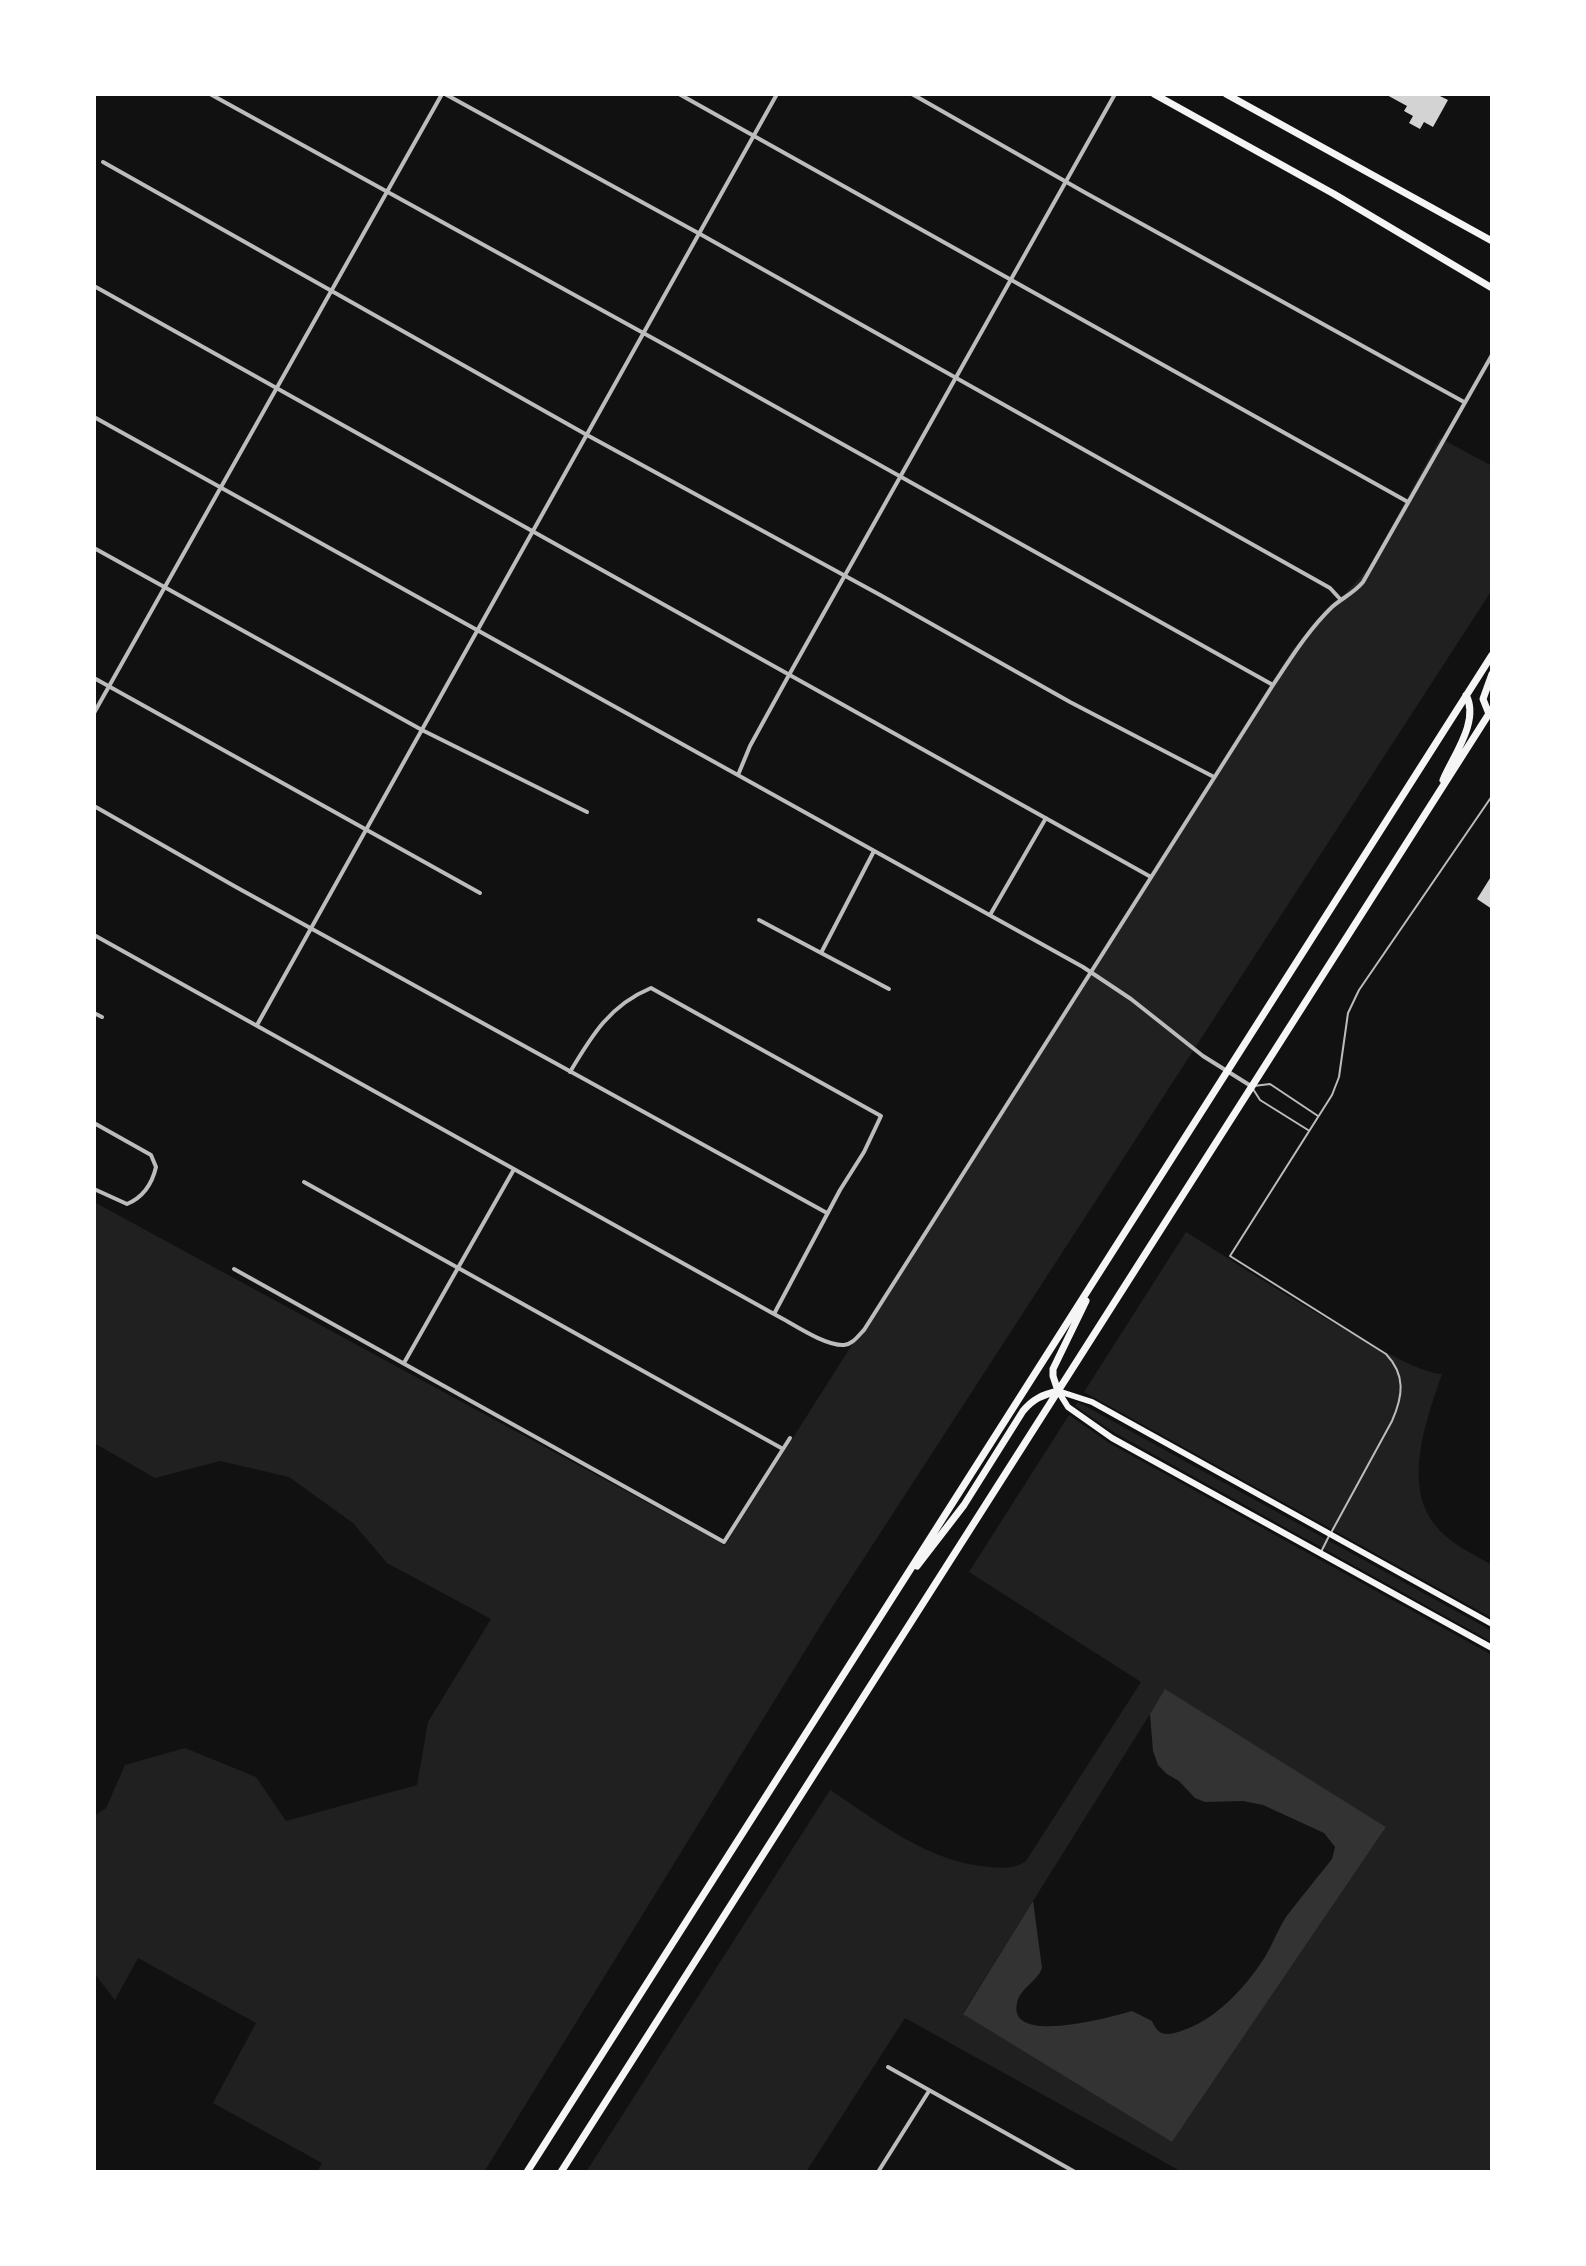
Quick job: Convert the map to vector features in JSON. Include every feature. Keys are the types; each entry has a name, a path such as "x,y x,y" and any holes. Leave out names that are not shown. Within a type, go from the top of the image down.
{"main road":[{"path":"1154,94 1334,194 1492,288"},
{"path":"1226,94 1492,241"},
{"path":"527,2172 1492,655"},
{"path":"561,2172 1491,713 1483,699 1492,674"},
{"path":"1432,804 1471,717 1471,704 1466,695"},
{"path":"1100,1272 1053,1369 1058,1391 1068,1407 1112,1438 1492,1648"},
{"path":"890,1600 964,1505 1023,1411 1043,1394 1058,1391 1092,1402 1492,1624"}],"street":[{"path":"210,94 1273,685"},
{"path":"94,713 330,289 443,94 700,234 1330,588 1341,600"},
{"path":"679,94 1408,502"},
{"path":"257,1025 777,94"},
{"path":"912,94 1464,402"},
{"path":"738,775 750,746 789,675 1115,94"},
{"path":"103,162 587,435 1070,702 1214,777"},
{"path":"94,286 1151,877"},
{"path":"94,935 774,1314 828,1342 845,1345 854,1341 864,1330 1299,646 1341,600 1355,592 1363,582 1492,355"},
{"path":"94,417 1091,971 1203,1056 1251,1086"},
{"path":"94,548 422,730 587,812"},
{"path":"94,678 480,893"},
{"path":"94,806 827,1213"},
{"path":"990,915 1046,818"},
{"path":"821,953 874,851"},
{"path":"759,920 889,989"},
{"path":"570,1072 600,1024 625,1001 651,988 881,1116 774,1314"},
{"path":"94,1013 102,1017"},
{"path":"94,1123 151,1155 156,1167 154,1179 138,1200 127,1204 94,1189"},
{"path":"404,1363 514,1170"},
{"path":"304,1182 783,1449"},
{"path":"234,1269 724,1542 790,1438"},
{"path":"888,2067 1075,2172"},
{"path":"880,2172 929,2091"}],"lane":[{"path":"1320,1553 1392,1421 1400,1403 1400,1376 1386,1354 1230,1256 1309,1131 1339,1077 1348,1013 1359,990 1492,796"},
{"path":"1309,1131 1260,1100 1251,1086 1270,1084 1318,1116"}],"shaded area":[{"path":"1440,438 1492,466 1492,590 829,1612 484,2172 317,2172 322,2163 213,2103 256,2023 138,1958 115,2000 94,1973 94,1816 106,1808 125,1765 185,1748 256,1777 286,1821 417,1785 428,1722 491,1619 387,1563 353,1523 289,1477 220,1461 155,1478 94,1443 94,1202 725,1545 1293,649 1369,568"},
{"path":"1186,1232 1357,1337 1393,1356 1442,1374 1420,1451 1420,1490 1425,1509 1435,1525 1462,1548 1492,1565 1492,1618 1084,1392"},
{"path":"1078,1402 1492,1631 1492,1642 1115,1433 1075,1406"},
{"path":"1069,1415 1109,1443 1492,1655 1492,2172 1182,2172 905,2018 806,2172 586,2172 830,1790 906,1839 946,1858 990,1867 1018,1865 1026,1861 1141,1682 969,1572","holes":["1165,1690 1386,1827 1172,2142 963,2013"]},
{"path":"1165,1689 1386,1827 1172,2142 963,2014 1033,1901 1042,1968 1017,2003 1018,2016 1028,2024 1064,2025 1132,2011 1152,2021 1163,2034 1193,2026 1216,2012 1247,1982 1266,1955 1286,1917 1332,1859 1335,1847 1324,1833 1263,1805 1243,1801 1205,1802 1195,1798 1158,1765 1153,1751 1150,1714"}],"building":[{"path":"1385,94 1436,94 1448,100 1433,127 1424,122 1420,129 1409,123 1413,116 1404,111 1407,106"},
{"path":"1492,875 1492,909 1477,899"}]}
